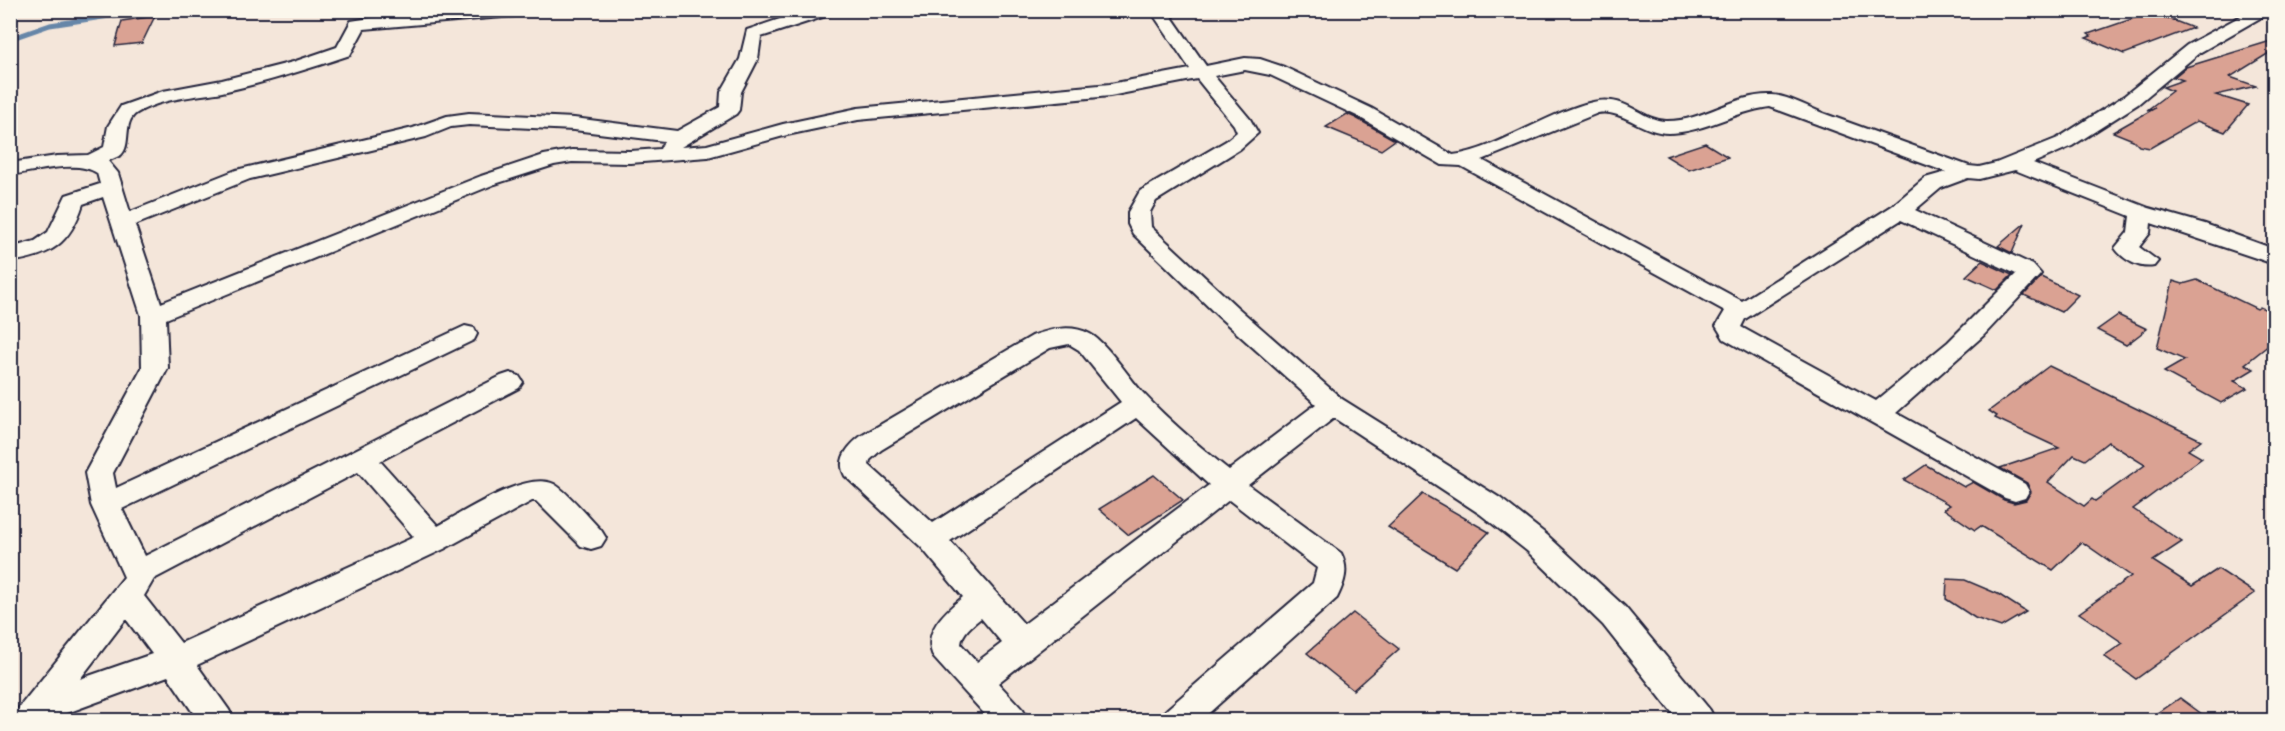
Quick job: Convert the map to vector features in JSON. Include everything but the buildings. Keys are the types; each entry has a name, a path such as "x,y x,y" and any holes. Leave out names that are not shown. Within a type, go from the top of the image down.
{"street":[{"path":"91,162 114,150 118,126 128,110 170,95 222,86 300,66 344,51 357,25 389,20 428,19 527,10"},
{"path":"660,154 680,137 729,110 731,92 749,59 753,34 826,10"},
{"path":"1158,10 1201,72 1244,123 1248,133 1233,146 1148,196 1140,205 1137,216 1141,229 1219,304 1333,405 1490,506 1537,543 1614,616 1698,720"},
{"path":"2015,491 1733,333 1729,329 1730,321 1736,313 1900,211 1933,183 1966,172 1991,171 2065,142 2132,100 2193,49 2266,10"},
{"path":"153,315 523,167 551,159 572,156 708,151 783,130 858,114 1110,90 1234,65 1260,65 1364,112 1440,157 1453,161 1464,159 1596,106 1615,107 1652,124 1666,127 1682,125 1752,103 1772,102 1966,172"},
{"path":"122,221 135,218 243,174 419,133 447,122 469,119 574,124 680,137"},
{"path":"1464,159 1742,311"},
{"path":"10,169 79,161 102,166 110,175 111,187 153,315 155,368 99,473 105,505 133,584 176,660 217,720"},
{"path":"2016,163 2141,213 2197,229 2274,257"},
{"path":"10,255 33,252 45,246 64,227 75,200 111,187"},
{"path":"1877,414 1968,338 2029,274 2025,270 1900,211"},
{"path":"2141,213 2139,233 2126,248 2146,261"},
{"path":"105,505 465,334"},
{"path":"1022,644 931,539 855,469 857,456 871,443 1055,336 1069,335 1080,338 1088,344 1138,404 1230,486 1330,561 1332,568 1326,589 1318,597 1178,720"},
{"path":"34,714 133,584 362,458 510,382"},
{"path":"931,539 1041,465 1138,404"},
{"path":"976,682 1022,644 1333,405"},
{"path":"362,458 434,542"},
{"path":"34,714 176,660 434,542 522,494 535,490 545,492 591,538"},
{"path":"984,599 958,620 944,642 952,658 1011,720"}],"waterway":[{"path":"10,39 50,25 149,10"},
{"path":"370,10 404,13 428,10"}]}
